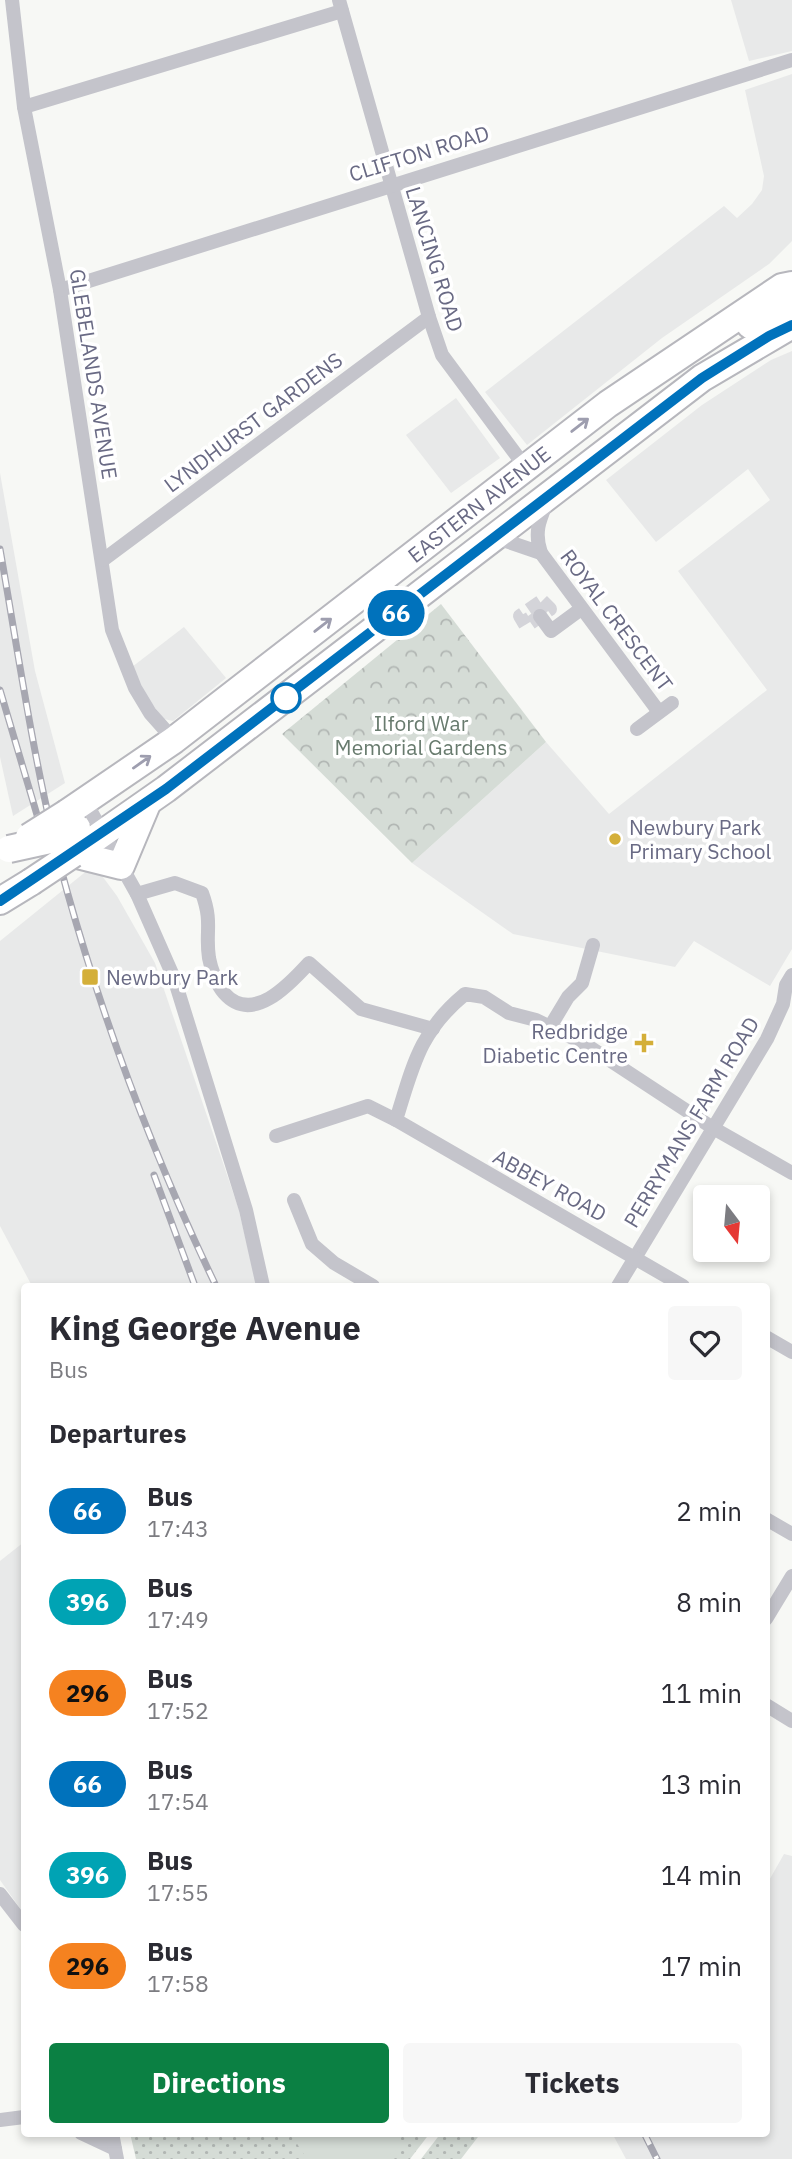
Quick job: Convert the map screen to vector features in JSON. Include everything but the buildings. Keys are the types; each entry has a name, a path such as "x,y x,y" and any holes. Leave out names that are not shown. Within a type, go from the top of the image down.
{"highway":[{"name":"EASTERN AVENUE","path":"0,901 31,882 81,826 174,740 608,404 789,287"},
{"name":"EASTERN AVENUE","path":"5,852 149,801 709,373 792,325"},
{"path":"81,826 121,866 133,832 149,801"}],"street":[{"name":"GLEBELANDS AVENUE","path":"12,0 24,107 60,289 112,629 125,666 150,713 174,740"},
{"path":"24,107 341,5"},
{"name":"LANCING ROAD","path":"341,5 442,355 526,468"},
{"name":"CLIFTON ROAD","path":"60,289 792,60"},
{"name":"LYNDHURST GARDENS","path":"103,560 429,317"},
{"name":"ROYAL CRESCENT","path":"552,491 537,523 536,539 541,553 659,712"},
{"name":"ROYAL CRESCENT","path":"494,537 541,553"},
{"path":"540,616 551,631 581,609"},
{"name":"ROYAL CRESCENT","path":"637,729 672,703"},
{"path":"81,826 121,866 137,894 174,978 247,1210 262,1283"},
{"path":"137,894 175,883 202,893 210,914 209,958 220,988 230,1000 245,1006 266,1000 286,988 309,963 361,1009 433,1029"},
{"path":"550,1027 568,997 582,983 593,945"},
{"name":"PERRYMANS FARM ROAD","path":"620,1283 767,1039 790,983"},
{"path":"396,1120 421,1043 465,994 484,997 509,1013 550,1027 585,1044 713,1128 792,1173"},
{"name":"ABBEY ROAD","path":"276,1136 368,1106 679,1283"},
{"path":"294,1200 312,1244 334,1264 368,1283"},
{"path":"770,1339 792,1352"},
{"path":"770,1521 792,1534"},
{"path":"770,1612 792,1576"},
{"path":"770,1707 792,1720"},
{"path":"0,1894 21,1921"},
{"path":"0,2120 21,2117"},
{"path":"88,2137 116,2154"}],"shaded area":[{"path":"731,0 792,0 792,51 749,61"},
{"path":"792,74 792,241 769,264 662,338 527,445 485,392 724,206 737,218 752,204 762,190 764,176 745,90"},
{"name":"Newbury Park Primary School","path":"792,351 792,949 770,986 694,941 675,967 513,934 412,863 546,742 609,814 767,690 678,571 770,500 748,469 656,542 606,480 702,405 771,360"},
{"path":"456,398 500,458 451,493 406,435"},
{"path":"0,473 35,671 65,783 13,816 0,757"},
{"path":"184,627 226,678 173,721 164,719 148,699 132,667"},
{"path":"94,865 117,896 155,963 238,1207 256,1283 30,1283 0,1226 0,941"},
{"path":"21,1544 21,1910 0,1880 0,1561"},
{"path":"784,1854 792,1856 792,2159 626,2159 614,2137 770,2137 770,1879"}],"green space":[{"name":"Ilford War Memorial Gardens","path":"441,604 546,742 412,863 282,734"},
{"path":"131,2137 427,2137 410,2159 136,2159"},
{"path":"293,2137 396,2137 402,2146 383,2159 307,2159"},
{"path":"438,2137 478,2137 461,2159 421,2159"}],"tunnel":[{"path":"542,601 550,609 526,626 520,616 542,601"}],"railway":[{"path":"0,549 29,721 67,891 133,1092 172,1190 215,1283"},
{"path":"0,690 48,852"},
{"path":"154,1175 194,1283"},
{"path":"646,2137 657,2159"}],"bus line":[{"name":"66","path":"0,901 166,789 702,378 769,336 792,325"}],"place":[{"name":"Newbury Park Primary School","path":"615,839"},
{"name":"Newbury Park","path":"90,977"},
{"name":"Redbridge Diabetic Centre","path":"644,1043"}]}
